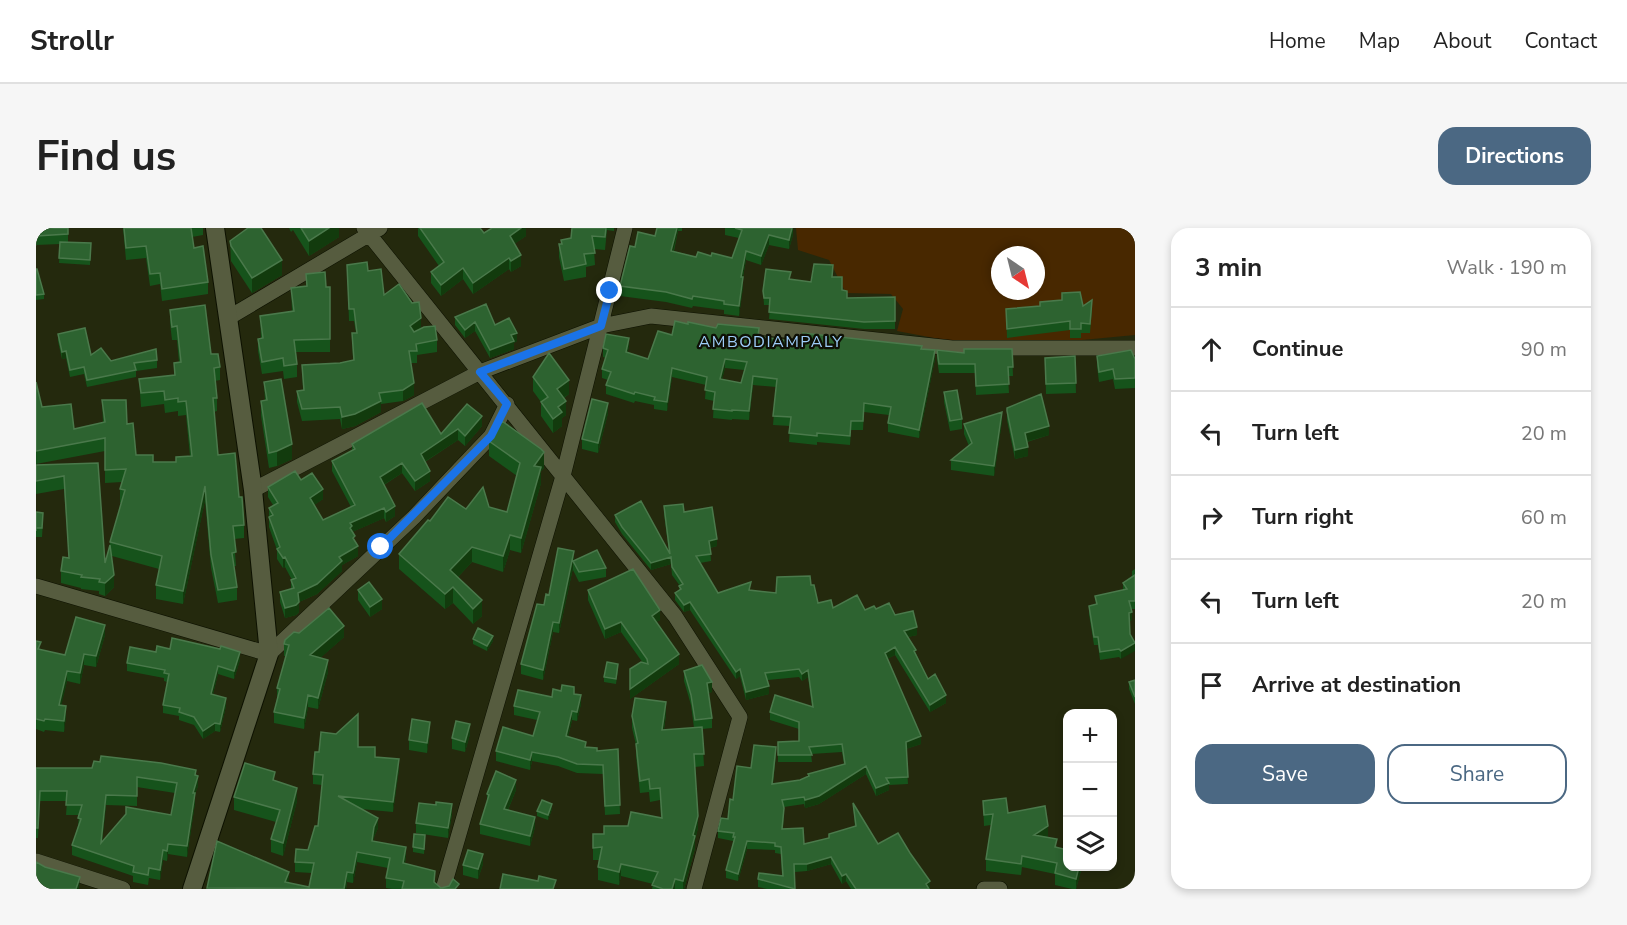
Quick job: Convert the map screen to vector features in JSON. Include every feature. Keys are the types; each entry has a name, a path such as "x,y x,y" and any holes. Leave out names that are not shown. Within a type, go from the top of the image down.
{"street":[{"path":"192,889 269,654 253,490 215,228"},
{"path":"443,889 563,476 625,228"},
{"path":"228,318 372,230 480,372 675,616 740,717 694,889"},
{"path":"253,490 480,372 601,326 651,316 952,348 1135,348"},
{"path":"269,654 414,517 491,436 507,404"},
{"path":"36,586 269,654"},
{"path":"36,861 123,889"},
{"path":"984,889 1000,889"}],"shaded area":[{"path":"796,228 1135,228 1135,335 1050,343 961,343 897,331 903,309 891,294 846,293 829,260 798,250"}],"building":[{"path":"36,228 68,228 68,234 36,236"},
{"path":"124,228 191,228 194,248 203,246 208,282 162,289 160,273 150,274 146,246 126,248"},
{"path":"248,228 261,228 282,260 252,278 230,241"},
{"path":"301,228 329,228 309,241"},
{"path":"420,228 480,228 484,233 492,228 521,228 510,236 521,255 511,261 509,258 473,283 463,268 441,285 431,272 444,262"},
{"path":"572,228 606,228 605,237 592,236 595,253 584,254 586,264 564,269 559,244 562,244 561,240 571,238"},
{"path":"657,228 677,228 671,251 696,257 698,252 732,258 742,230 735,228 792,228 789,240 769,235 761,256 746,251 739,306 724,304 724,301 693,296 692,299 666,292 620,286 630,246 635,247 638,232 655,236"},
{"path":"60,242 91,243 90,260 59,258"},
{"path":"367,262 368,271 381,269 384,295 399,284 412,303 419,302 421,318 410,326 414,332 424,327 435,326 437,340 416,344 417,351 409,351 414,383 403,390 379,393 381,401 355,414 342,417 340,407 302,409 297,391 304,390 302,365 354,360 352,333 357,333 354,309 349,309 347,265"},
{"path":"814,264 833,265 832,277 842,277 842,290 847,291 847,298 895,297 895,321 864,322 769,312 770,298 764,298 763,291 766,269 791,272 789,279 811,282"},
{"path":"37,269 44,294 36,295"},
{"path":"325,272 326,287 330,287 330,339 294,340 297,364 284,366 283,358 262,362 258,339 263,338 260,316 294,311 291,288 307,286 306,274"},
{"path":"1080,292 1083,306 1092,300 1090,324 1081,323 1081,329 1070,329 1070,321 1007,329 1006,309 1040,306 1040,302 1062,300 1062,293"},
{"path":"486,304 495,325 509,318 517,333 511,335 514,341 490,350 475,322 465,330 455,317"},
{"path":"205,305 211,354 218,354 220,367 214,368 217,398 213,398 218,455 235,453 244,525 233,526 236,552 232,553 237,587 218,590 211,555 205,486 183,591 156,585 162,556 110,542 125,490 120,489 126,469 105,470 105,438 36,451 36,382 42,407 71,404 74,429 105,422 102,400 126,400 127,424 133,423 136,455 153,455 153,462 176,462 176,457 192,456 186,401 178,402 178,398 165,400 164,391 141,393 139,379 175,375 174,363 181,362 177,326 172,327 170,310"},
{"path":"675,321 716,328 718,324 759,328 758,336 802,343 803,333 922,346 921,349 935,350 919,430 888,423 891,407 864,403 863,421 851,421 850,436 789,433 791,417 773,416 777,379 753,376 749,411 713,409 715,392 705,390 707,377 672,368 667,402 606,385 611,372 602,369 608,350 603,348 606,334 629,338 626,352 648,359 658,331 672,335","holes":["725,359 747,362 741,383 720,379"]},
{"path":"85,328 91,355 101,348 111,361 156,349 157,360 134,363 136,370 87,380 84,367 70,370 66,351 62,352 58,334"},
{"path":"964,349 1012,349 1013,367 1008,367 1009,384 976,386 975,364 939,364 937,350 964,353"},
{"path":"1131,350 1135,359 1135,378 1115,379 1113,369 1099,372 1097,356"},
{"path":"549,353 569,380 557,389 566,401 558,407 562,412 553,419 541,402 548,397 533,377"},
{"path":"1075,356 1076,383 1046,384 1045,358"},
{"path":"281,379 292,444 269,453 261,401 267,400 264,382"},
{"path":"957,390 962,419 950,421 944,392"},
{"path":"1041,394 1049,426 1025,433 1028,447 1015,450 1007,408"},
{"path":"592,399 608,403 598,443 582,439"},
{"path":"422,403 441,434 467,404 482,416 465,436 458,429 421,454 430,471 415,481 402,463 380,477 395,506 386,512 384,508 350,523 355,536 353,538 358,546 339,557 342,561 317,584 298,593 299,602 296,605 285,608 280,592 294,588 291,580 296,578 285,557 283,558 277,549 280,547 269,517 273,515 269,508 278,503 268,487 295,471 301,480 312,473 323,489 310,498 323,520 355,505 332,461 355,449 352,444"},
{"path":"1002,412 994,466 951,460 972,443 964,424"},
{"path":"502,421 544,452 534,466 541,467 521,538 510,535 503,556 472,547 450,570 482,600 473,609 453,587 445,594 399,554 428,520 430,521 448,497 466,509 483,487 489,507 507,512 520,463 489,441"},
{"path":"98,463 105,563 110,545 114,575 105,583 99,582 100,579 81,577 82,575 61,571 63,557 69,558 64,476 36,481 36,465"},
{"path":"641,501 670,554 664,506 683,504 684,512 712,507 717,539 709,541 711,554 696,556 718,593 751,582 749,590 776,593 777,577 810,576 818,603 831,600 833,608 857,595 865,610 874,606 876,609 889,603 895,615 913,611 917,627 904,631 916,650 914,651 928,679 935,674 946,695 930,705 895,647 885,653 921,736 906,742 908,777 886,778 889,783 876,788 866,766 819,796 805,800 804,797 782,800 784,808 782,829 803,828 804,844 829,838 829,834 856,826 853,803 878,844 898,833 930,881 926,884 929,889 856,889 846,874 842,876 831,857 807,864 794,864 795,889 758,879 759,873 783,876 781,847 775,846 775,843 747,841 738,874 726,870 735,837 733,837 734,833 718,831 721,818 728,819 737,766 751,768 754,745 776,747 772,784 800,780 809,776 808,774 845,764 842,744 809,747 812,755 778,755 778,742 799,741 799,722 770,712 775,695 813,707 808,670 802,674 799,669 765,673 769,686 746,692 740,669 736,672 690,602 684,605 675,593 681,589 679,586 683,584 672,567 671,557 651,563 615,515"},
{"path":"36,512 43,513 42,528 36,528"},
{"path":"558,548 574,551 559,623 553,622 543,670 521,664 537,604 544,605 546,594 549,595"},
{"path":"597,550 606,568 579,572 573,561"},
{"path":"633,569 660,610 652,616 679,654 630,689 630,669 641,662 648,664 647,659 621,622 605,629 588,590"},
{"path":"1135,575 1135,601 1129,601 1132,612 1129,613 1130,634 1135,643 1121,651 1119,649 1100,652 1098,637 1094,637 1089,606 1097,604 1095,596 1127,589 1123,583"},
{"path":"369,582 382,599 370,607 358,590"},
{"path":"329,608 344,626 310,655 328,660 318,698 308,695 304,718 274,712 280,689 277,688 289,645 284,644 285,640 294,632 299,633"},
{"path":"76,617 105,625 96,656 84,654 80,673 67,671 59,705 66,706 64,721 36,719 36,641 41,642 38,649 65,655"},
{"path":"478,628 493,636 487,646 473,639"},
{"path":"172,638 220,649 221,646 240,652 234,671 218,666 211,694 226,698 220,724 215,723 203,731 194,717 179,712 180,708 163,705 169,674 164,673 165,670 127,663 130,647 156,652 157,646 170,649"},
{"path":"607,662 618,664 616,679 604,677"},
{"path":"702,665 712,682 707,683 712,718 695,720 684,671"},
{"path":"1135,680 1135,697 1129,682"},
{"path":"562,685 574,687 574,694 581,695 577,712 572,711 566,736 586,742 585,747 597,748 597,751 618,749 620,805 605,806 603,765 577,764 558,757 532,752 530,760 496,751 503,727 533,736 540,712 514,706 518,690 552,697 553,689 561,691"},
{"path":"635,698 666,702 662,730 702,727 704,754 694,754 698,816 693,835 695,836 683,881 675,879 672,889 652,885 658,872 621,864 619,872 598,867 602,847 593,848 593,834 604,834 604,826 628,826 631,812 662,818 660,788 650,789 649,779 640,781 636,744 638,743 632,716"},
{"path":"358,714 358,747 375,747 375,757 399,759 393,802 338,796 378,818 372,841 406,847 403,863 435,871 434,882 441,888 449,886 453,879 459,884 455,889 402,889 404,881 386,878 390,858 357,852 353,873 347,872 344,889 207,888 217,841 289,872 285,882 309,887 314,863 295,862 296,849 308,850 315,826 318,826 323,775 313,774 315,752 319,752 321,732 336,734"},
{"path":"412,719 430,722 427,743 409,740"},
{"path":"456,721 470,724 465,742 452,738"},
{"path":"101,756 161,763 196,770 195,775 198,776 193,793 195,793 187,846 168,844 167,851 163,850 160,870 149,868 148,875 133,872 134,866 72,845 81,819 78,818 82,805 66,805 67,791 40,791 38,828 36,828 36,768 92,768 94,761 100,762","holes":["137,777 177,783 171,815 126,807 126,814 101,843 106,795 137,796"]},
{"path":"245,763 275,772 273,780 297,788 283,843 271,839 280,810 234,797"},
{"path":"496,771 516,780 504,809 535,817 530,836 480,824 489,795 487,794"},
{"path":"1006,798 1008,813 1045,806 1048,826 1034,835 1057,839 1055,847 1063,849 1063,871 1078,871 1076,879 1055,873 1057,863 1022,856 1021,864 986,859 993,814 984,815 983,801"},
{"path":"542,800 552,804 548,815 537,811"},
{"path":"436,802 452,804 448,828 416,823 419,803 436,805"},
{"path":"414,834 425,835 424,849 413,847"},
{"path":"468,850 483,854 478,869 463,865"},
{"path":"36,862 45,867 80,877 76,889 36,889"},
{"path":"503,874 538,881 539,876 556,880 553,889 500,889"}],"district":[{"name":"AMBODIAMPALY","path":"771,341"}],"route":[{"path":"381,547 414,517 491,436 507,404 480,372 601,326 610,291"}]}
